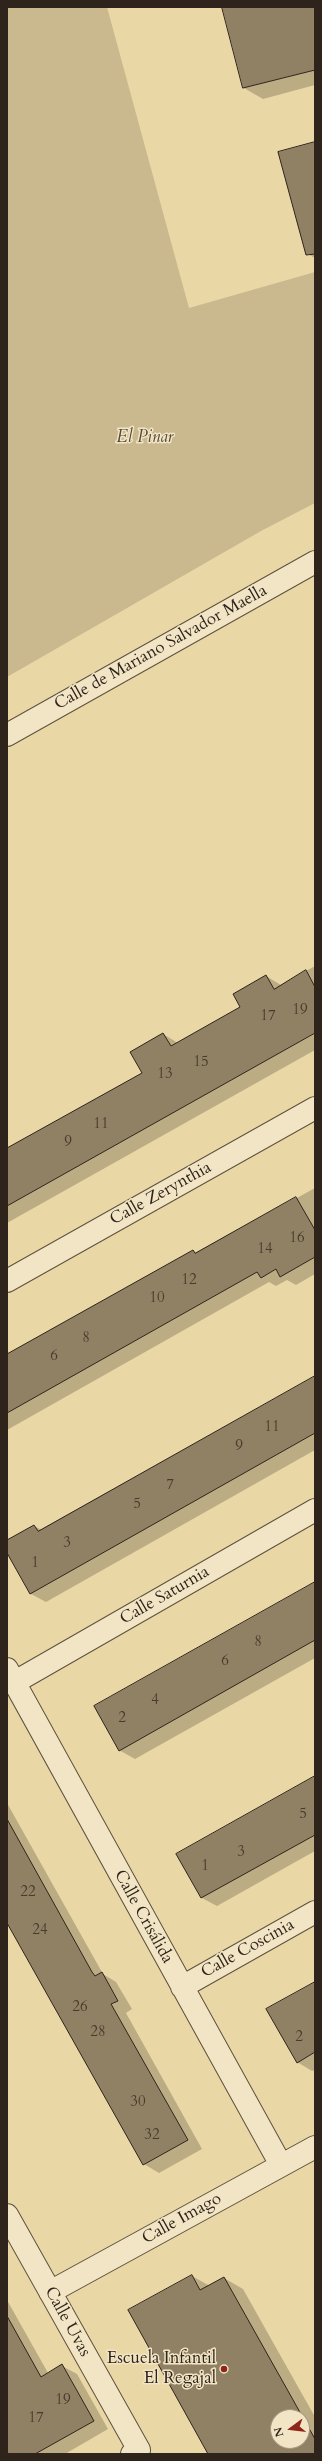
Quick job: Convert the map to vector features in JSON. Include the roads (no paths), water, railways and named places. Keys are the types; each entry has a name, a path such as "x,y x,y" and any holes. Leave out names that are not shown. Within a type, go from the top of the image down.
{"street":[{"name":"Calle de Mariano Salvador Maella","path":"7,734 315,562"},
{"name":"Calle Zerynthia","path":"7,1281 315,1108"},
{"name":"Calle Saturnia","path":"11,1676 315,1510"},
{"name":"Calle Crisálida","path":"11,1676 281,2165"},
{"name":"Calle Coscinia","path":"182,1987 315,1912"},
{"name":"Calle Imago","path":"50,2292 315,2147"},
{"name":"Calle Uvas","path":"7,2215 136,2452"}],"place":[{"name":"Escuela Infantil El Regajal","path":"224,2369"}],"park label":[{"name":"El Pinar","path":"145,438"}]}
